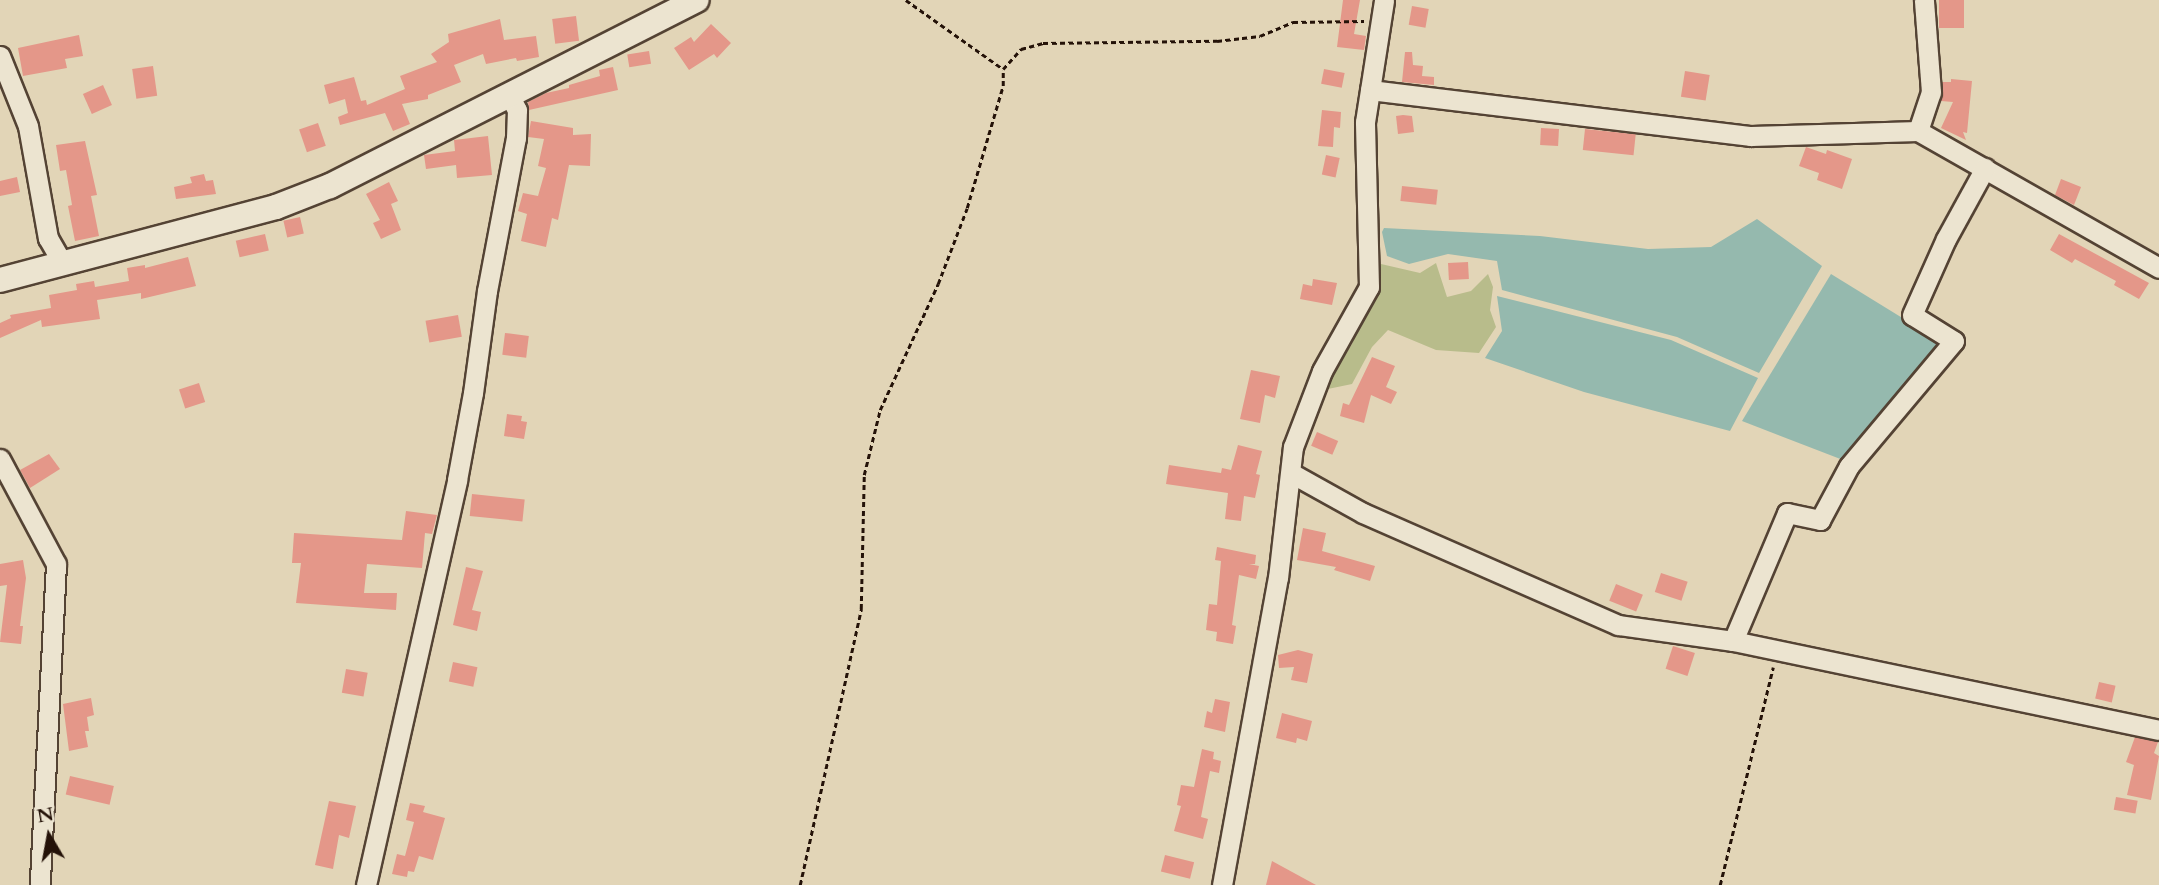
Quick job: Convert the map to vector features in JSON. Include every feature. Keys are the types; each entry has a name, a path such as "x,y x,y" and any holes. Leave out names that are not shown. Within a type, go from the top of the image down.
{"street":[{"path":"0,280 276,207 330,186 696,0"},
{"path":"1222,885 1278,578 1293,447 1322,371 1369,287 1365,122 1384,0"},
{"path":"1918,131 1931,92 1924,0"},
{"path":"0,56 28,126 48,237 63,264"},
{"path":"1370,90 1751,136 1918,131 2159,268"},
{"path":"366,885 454,493 473,393 487,291 516,138 517,110 509,95"},
{"path":"1733,641 1787,513 1820,520 1849,466 1954,341 1912,315 1945,239 1985,168"},
{"path":"0,459 56,564 40,885"},
{"path":"1291,473 1363,513 1618,625 1733,641 2159,730"}],"path":[{"path":"906,0 1003,69"},
{"path":"800,885 861,609 864,475 876,423 938,284 967,208 1003,86 1003,69 1021,49 1043,43 1217,41 1260,36 1293,22 1381,20"},
{"path":"1720,885 1777,650"}],"green space":[{"path":"1436,263 1447,297 1471,291 1488,274 1493,287 1490,310 1496,327 1479,353 1436,350 1388,330 1372,347 1352,384 1323,390 1352,344 1381,264 1420,273"}],"water":[{"path":"1757,219 1822,266 1759,373 1677,337 1502,290 1497,261 1448,254 1409,264 1387,256 1382,232 1384,228 1540,236 1648,249 1711,247"},
{"path":"1831,274 1943,343 1843,460 1742,421"},
{"path":"1497,296 1671,340 1758,378 1730,431 1584,392 1485,358 1502,331"}],"building":[{"path":"1343,0 1360,0 1354,34 1366,36 1364,50 1337,47"},
{"path":"1939,0 1964,0 1964,28 1939,28"},
{"path":"1412,6 1429,9 1425,28 1409,25"},
{"path":"576,16 579,41 555,44 552,19"},
{"path":"500,19 504,40 536,36 539,57 486,64 483,54 454,65 461,82 428,95 428,99 402,104 410,124 393,131 385,113 340,125 338,117 348,113 345,99 329,104 324,85 354,77 361,101 366,100 367,105 405,89 400,76 437,62 431,54 449,42 448,34"},
{"path":"711,24 731,43 717,58 714,54 689,70 674,48 691,37 694,42"},
{"path":"79,35 83,56 65,59 67,68 23,76 18,48"},
{"path":"649,51 651,64 629,67 627,54"},
{"path":"1405,52 1412,52 1413,65 1423,66 1422,76 1434,77 1434,85 1402,82"},
{"path":"153,66 157,96 136,99 132,69"},
{"path":"613,67 618,90 529,110 528,102 546,93 569,88 569,85 600,76 599,70"},
{"path":"1324,69 1345,73 1342,88 1321,84"},
{"path":"1685,71 1710,75 1706,101 1681,97"},
{"path":"1951,79 1972,81 1967,133 1963,132 1966,140 1941,128 1953,102 1941,101 1942,82 1951,82"},
{"path":"103,85 112,105 92,114 83,94"},
{"path":"1322,110 1341,112 1340,128 1334,127 1333,147 1318,146"},
{"path":"1396,116 1412,116 1414,132 1398,134"},
{"path":"531,121 573,128 573,135 591,134 590,166 569,165 558,220 552,218 546,247 521,241 527,214 518,211 523,193 538,196 546,168 538,166 544,139 528,137"},
{"path":"318,123 326,146 307,152 299,130"},
{"path":"1541,128 1559,129 1558,146 1540,145"},
{"path":"1585,129 1636,134 1634,155 1583,150"},
{"path":"488,136 492,175 457,178 456,165 426,169 424,155 455,151 454,140"},
{"path":"85,141 97,195 91,196 99,236 75,241 68,206 72,205 66,170 60,171 56,145"},
{"path":"1806,147 1826,154 1827,150 1852,159 1842,189 1817,180 1819,173 1799,166"},
{"path":"1326,155 1340,158 1336,177 1322,175"},
{"path":"204,174 206,181 213,180 216,194 176,199 174,187 192,183 190,177"},
{"path":"17,177 20,192 0,196 0,181"},
{"path":"2061,179 2081,187 2074,205 2055,195"},
{"path":"389,182 398,201 391,204 401,230 381,239 373,223 380,220 366,194"},
{"path":"1402,186 1438,190 1436,205 1400,201"},
{"path":"300,217 304,234 287,237 283,221"},
{"path":"265,234 269,251 240,257 236,241"},
{"path":"2059,234 2149,283 2139,299 2114,285 2116,281 2075,259 2072,263 2050,250"},
{"path":"188,257 196,286 141,299 141,293 97,300 100,319 42,327 41,320 0,338 0,323 11,318 10,315 51,308 49,295 77,290 76,284 94,281 95,287 129,281 127,268 145,265 145,268"},
{"path":"1468,262 1469,279 1449,280 1448,263"},
{"path":"1313,279 1337,283 1332,305 1300,299 1303,284 1312,286"},
{"path":"458,315 462,337 429,342 426,321"},
{"path":"505,333 529,336 526,358 502,355"},
{"path":"1372,357 1395,366 1386,387 1397,392 1391,404 1371,395 1364,423 1340,416 1343,403 1349,405"},
{"path":"1251,370 1280,376 1275,398 1265,395 1260,423 1240,419"},
{"path":"199,383 205,402 185,409 179,389"},
{"path":"507,414 522,416 521,421 527,422 524,439 504,436"},
{"path":"1317,432 1338,441 1332,455 1311,446"},
{"path":"1238,445 1262,451 1256,474 1260,475 1255,498 1244,496 1241,521 1225,519 1228,493 1166,484 1169,465 1221,473 1222,468 1231,470"},
{"path":"49,454 60,469 30,488 20,470"},
{"path":"472,494 525,500 522,521 470,516"},
{"path":"406,511 437,515 432,534 425,533 422,568 367,564 364,593 397,593 396,610 296,603 301,563 292,563 294,533 402,540"},
{"path":"1303,528 1326,533 1322,551 1375,566 1370,581 1334,570 1336,567 1297,560"},
{"path":"1217,547 1256,555 1255,564 1249,564 1259,566 1256,579 1239,575 1232,625 1236,626 1233,644 1216,641 1217,632 1206,630 1209,604 1217,605 1221,561 1215,560"},
{"path":"23,560 26,578 20,626 23,626 21,644 0,642 7,585 0,586 0,564"},
{"path":"466,567 483,571 472,610 481,612 477,631 453,625"},
{"path":"1661,573 1688,582 1681,601 1655,592"},
{"path":"1616,584 1643,595 1636,612 1609,601"},
{"path":"1673,646 1695,653 1687,676 1666,669"},
{"path":"1298,650 1313,654 1307,683 1291,680 1294,667 1279,668 1278,655"},
{"path":"453,662 477,667 473,687 449,682"},
{"path":"346,669 368,673 363,696 342,693"},
{"path":"2099,682 2116,686 2112,702 2095,699"},
{"path":"91,698 94,715 87,717 89,731 85,731 88,747 69,751 63,704"},
{"path":"1215,699 1230,702 1225,732 1204,727 1207,711 1212,713"},
{"path":"1282,713 1312,721 1307,741 1297,738 1296,743 1276,738"},
{"path":"2135,737 2158,742 2154,753 2159,756 2151,800 2127,795 2134,765 2126,762"},
{"path":"1202,749 1214,752 1213,759 1221,761 1219,773 1210,771 1201,817 1208,819 1203,839 1174,831 1181,806 1177,805 1181,785 1194,787"},
{"path":"70,776 114,786 110,805 66,795"},
{"path":"2116,797 2138,801 2135,814 2114,810"},
{"path":"329,801 356,806 349,838 339,835 333,869 315,865"},
{"path":"410,803 425,806 423,812 445,818 433,860 419,856 414,872 408,871 407,877 392,874 397,854 405,856 414,822 406,820"},
{"path":"1165,855 1194,862 1190,879 1161,871"},
{"path":"1272,861 1316,885 1266,885"}]}
